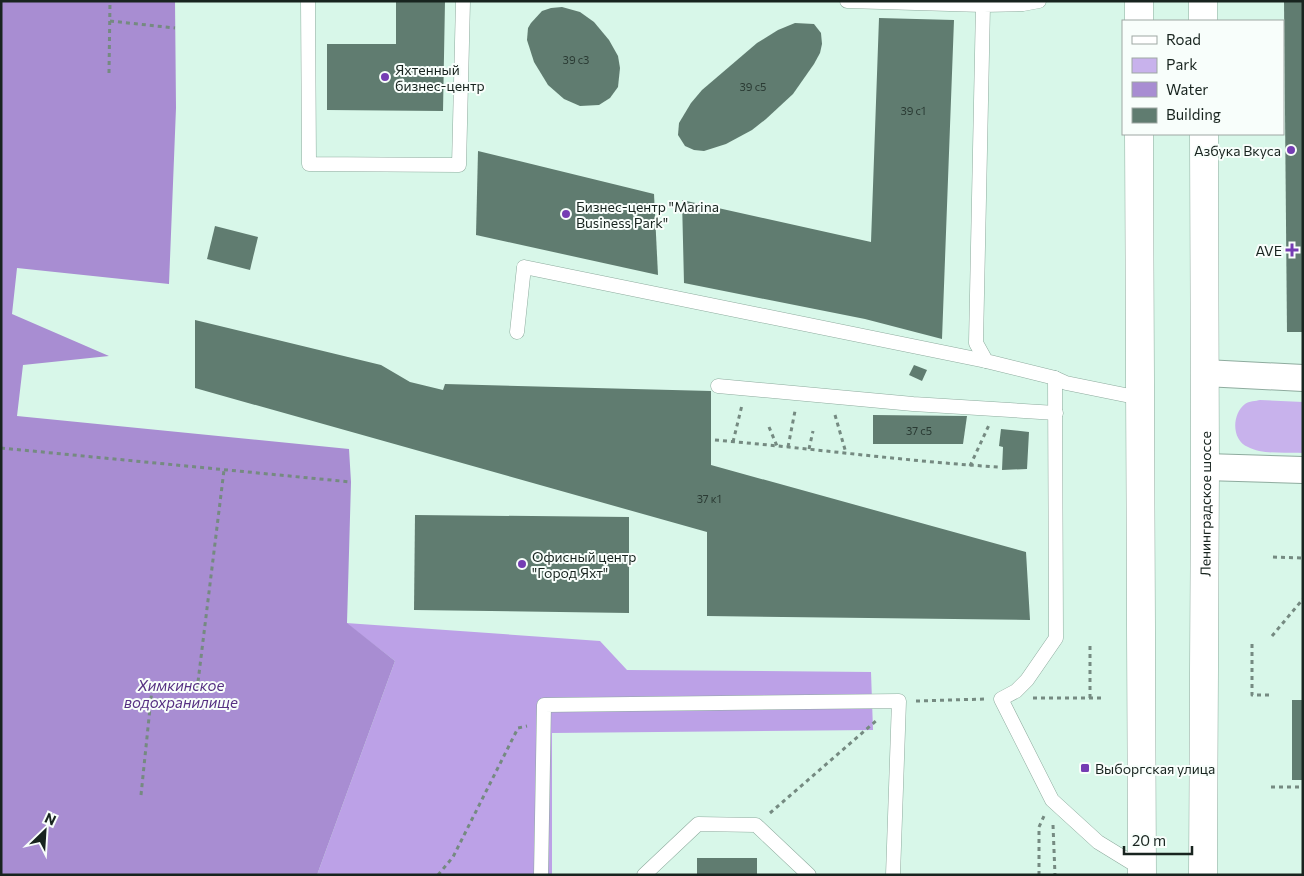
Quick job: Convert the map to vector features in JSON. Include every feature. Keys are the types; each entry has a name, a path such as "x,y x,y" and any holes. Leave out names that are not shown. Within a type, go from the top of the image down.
{"main road":[{"path":"1139,1 1139,20"},
{"path":"1203,1 1203,20"},
{"path":"1139,135 1142,872"},
{"name":"Ленинградское шоссе","path":"1203,875 1204,135"}],"street":[{"path":"1205,373 1303,378"},
{"path":"1205,467 1303,470"}],"lane":[{"path":"308,1 309,164 460,165 463,1"},
{"path":"847,1 983,4 1024,4 1039,1"},
{"path":"983,4 976,343 986,361"},
{"path":"517,332 524,267 986,361 1055,378 1066,383 1140,398"},
{"path":"1055,378 1056,638 1027,680 1016,691 1001,699 1052,800 1098,842 1142,872"},
{"path":"718,386 913,404 1056,413"},
{"path":"541,875 544,705 898,702 893,875"},
{"path":"644,875 698,824 756,825 809,875"}],"path":[{"path":"108,73 110,1"},
{"path":"110,21 175,28"},
{"path":"788,447 795,410"},
{"path":"970,466 990,423"},
{"path":"769,427 777,446"},
{"path":"809,449 812,431"},
{"path":"715,440 970,466 998,467"},
{"path":"1,448 351,482"},
{"path":"141,795 152,689 197,690 224,470"},
{"path":"1273,557 1303,558"},
{"path":"1272,636 1303,599"},
{"path":"1090,644 1090,698 1103,698"},
{"path":"1252,644 1252,695 1271,695"},
{"path":"756,825 898,702"},
{"path":"438,875 453,856 518,728 544,723"},
{"path":"1271,787 1303,787"},
{"path":"1039,875 1039,827 1052,800"},
{"path":"1052,800 1055,875"}],"green space":[{"path":"1260,400 1303,402 1303,453 1275,453 1254,450 1242,444 1235,427 1238,414 1245,404"}],"shaded area":[{"path":"346,623 600,641 627,670 871,672 873,730 552,733 552,875 317,875 395,661"}],"water":[{"name":"Химкинское водохранилище","path":"1,1 175,1 176,108 169,284 17,268 12,314 109,356 23,365 17,416 349,449 351,482 347,623 395,661 317,875 1,875"}],"building":[{"name":"Яхтенный бизнес-центр","path":"396,1 445,1 443,111 327,110 327,44 396,44"},
{"path":"1284,1 1303,1 1303,332 1287,332"},
{"path":"562,7 580,12 594,22 609,40 618,56 620,68 618,87 610,98 599,105 580,106 564,99 548,85 534,62 527,40 528,28 542,11"},
{"path":"879,18 954,20 942,339 865,319 684,283 682,200 871,242"},
{"path":"795,23 814,24 821,33 822,44 814,64 793,94 752,130 726,144 704,151 694,150 685,146 678,135 679,123 691,103 702,90 757,43 778,30"},
{"name":"Бизнес-центр \"Marina Business Park\"","path":"478,151 654,194 658,275 476,235"},
{"path":"215,226 258,237 250,270 207,259"},
{"path":"195,320 381,365 410,382 443,390 445,384 711,391 711,465 1026,552 1030,620 707,616 707,532 195,388"},
{"path":"914,365 927,370 922,381 909,375"},
{"path":"873,415 967,416 963,444 873,444"},
{"path":"1001,429 1029,432 1027,469 1002,470 1003,447 999,446"},
{"name":"Офисный центр \"Город Яхт\"","path":"415,515 629,517 629,613 414,610"},
{"path":"1292,700 1303,700 1303,780 1292,780"},
{"path":"697,858 757,858 757,875 697,875"}],"place":[{"name":"Яхтенный бизнес-центр","path":"385,77"},
{"name":"Азбука Вкуса","path":"1291,150"},
{"name":"Бизнес-центр \"Marina Business Park\"","path":"566,214"},
{"name":"AVE","path":"1292,250"},
{"name":"Офисный центр \"Город Яхт\"","path":"522,564"},
{"name":"Выборгская улица","path":"1085,768"}]}
